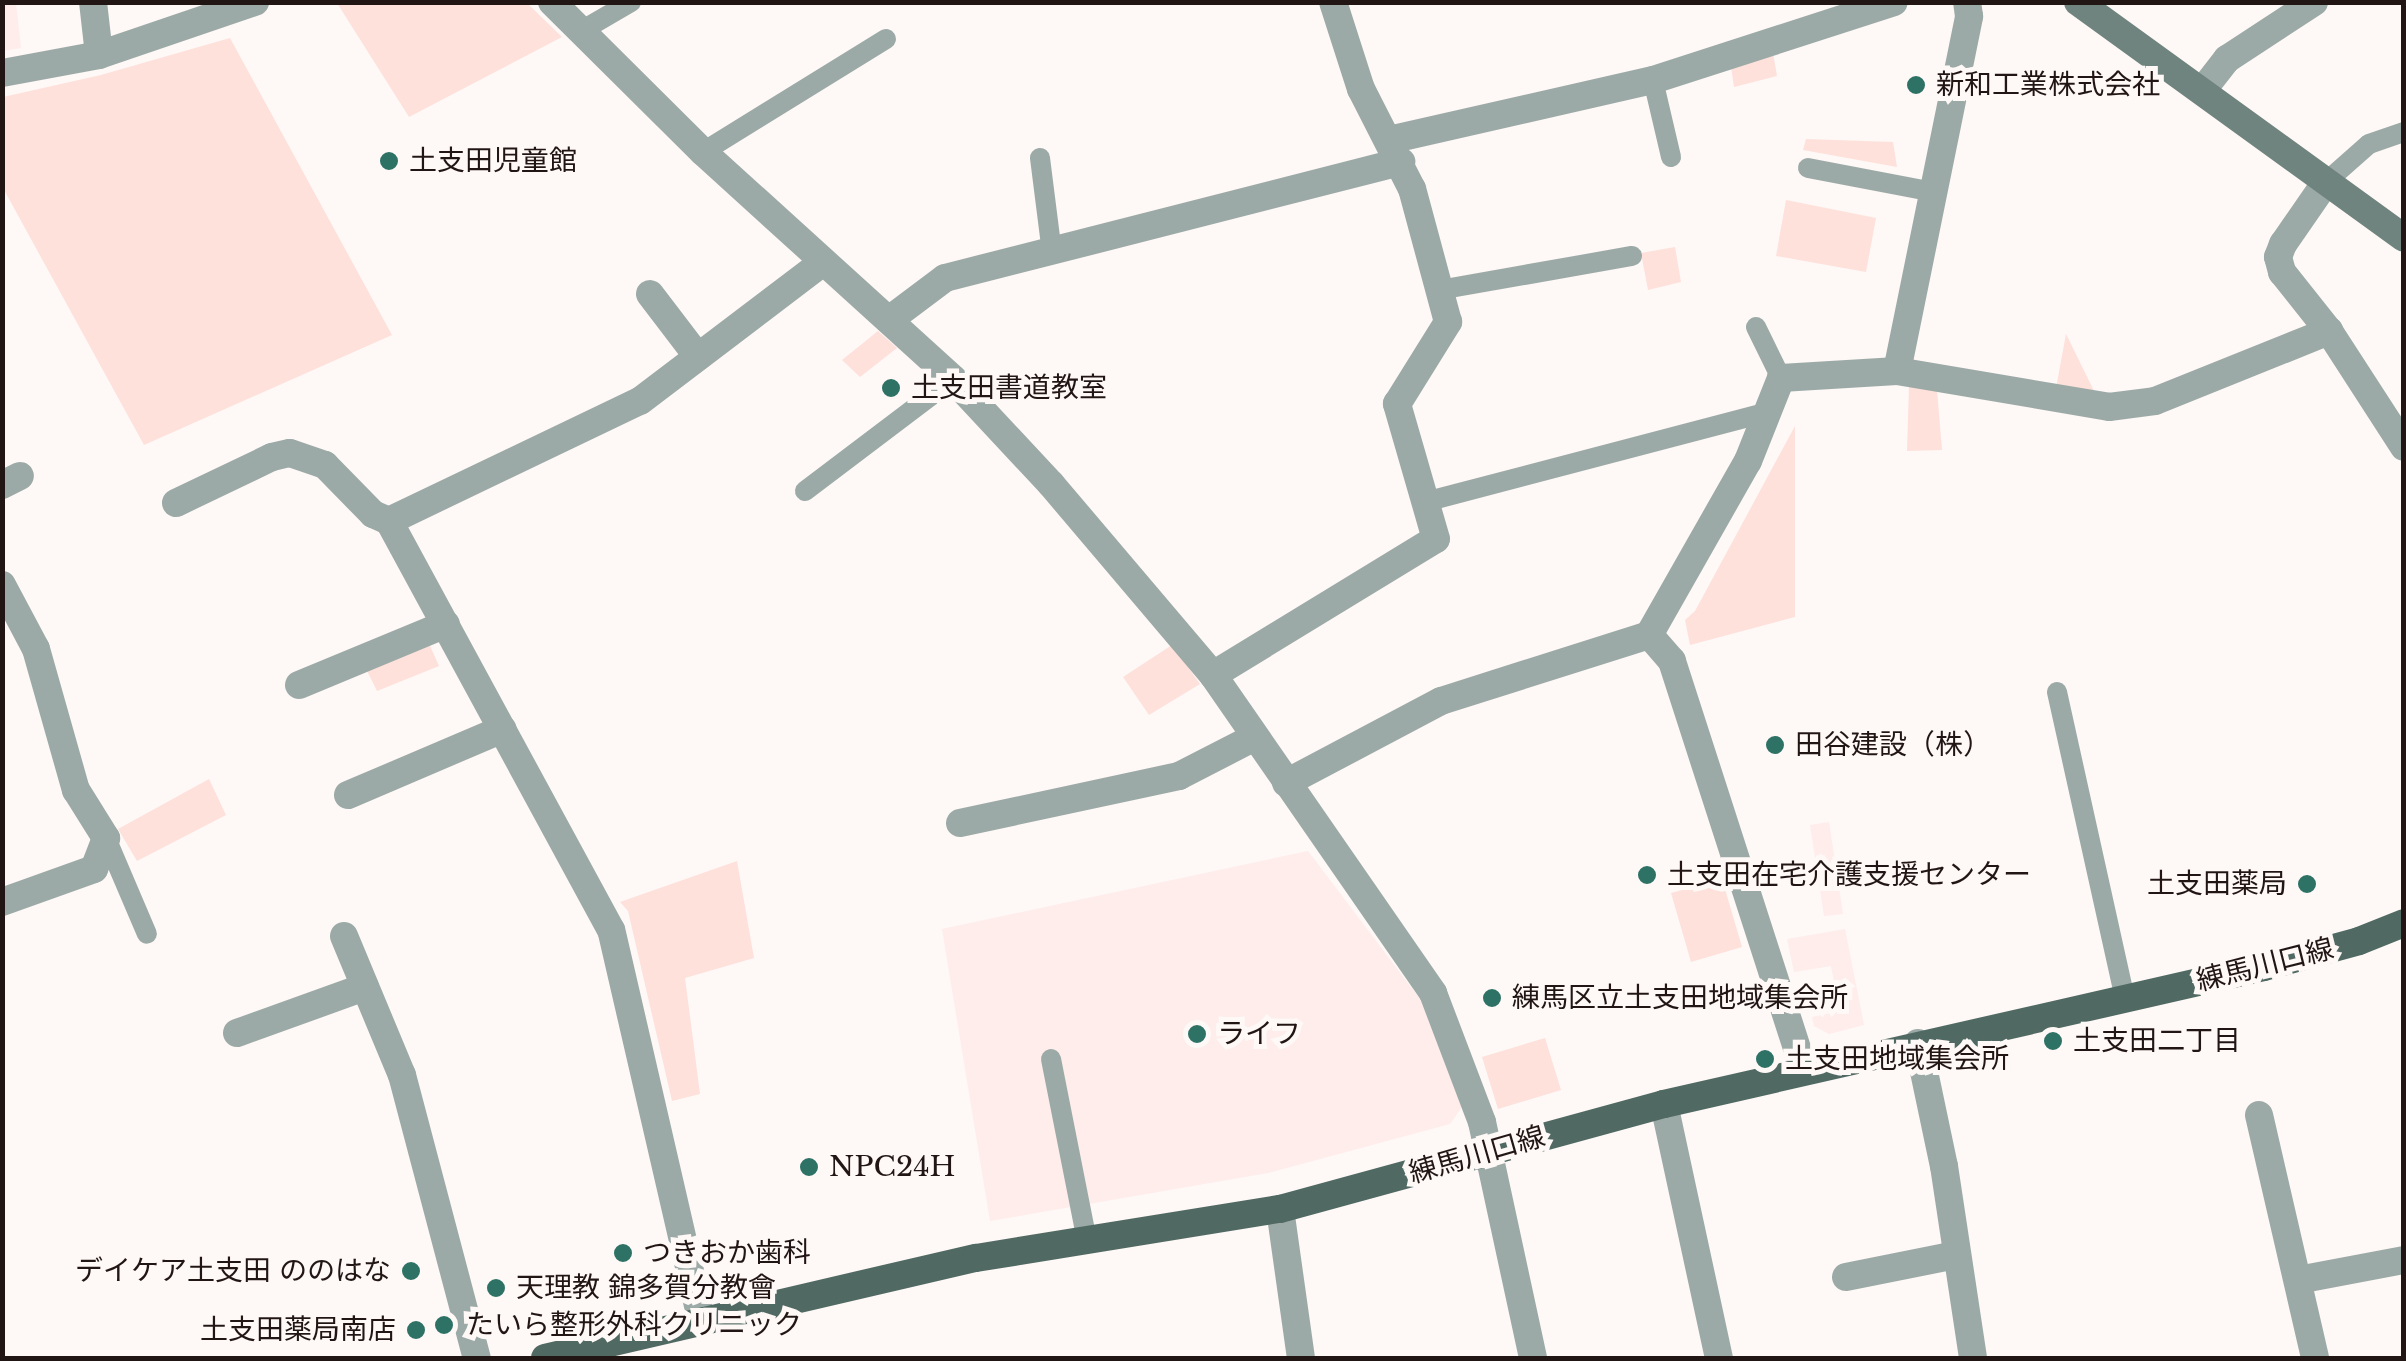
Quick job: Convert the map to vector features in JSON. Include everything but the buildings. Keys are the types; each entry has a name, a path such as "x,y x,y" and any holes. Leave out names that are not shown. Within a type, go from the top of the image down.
{"main road":[{"path":"2078,2 2404,238"},
{"name":"練馬川口線","path":"545,1358 578,1355 976,1258 1280,1209 1664,1104 2264,967 2359,941 2404,923"}],"street":[{"path":"93,2 100,55"},
{"path":"2,73 100,55 255,2"},
{"path":"552,2 703,152 953,379 1051,484 1214,675 1433,993 1480,1114 1533,1358"},
{"path":"1214,675 1436,539 1398,404 1448,322 1395,151 1361,88 1334,2"},
{"path":"890,320 945,278 1052,253 1395,151 1653,80 1894,2"},
{"path":"1897,371 1969,16 1967,2"},
{"path":"2202,91 2227,59 2314,2"},
{"path":"2326,182 2278,257 2282,272 2329,331 2404,446"},
{"path":"390,521 640,401 823,262"},
{"path":"650,294 698,357"},
{"path":"1286,783 1441,701 1649,635 1748,461 1782,378 1897,371 2109,407 2155,401 2329,331"},
{"path":"176,503 272,458 290,454 325,465 374,514 390,521 611,930 702,1323"},
{"path":"2,585 36,649 76,790 106,838 94,870 2,902"},
{"path":"299,685 446,624"},
{"path":"1649,635 1672,662 1804,1070"},
{"path":"348,794 504,729"},
{"path":"960,823 1179,776 1255,738"},
{"path":"344,936 402,1075 477,1358"},
{"path":"236,1034 365,987"},
{"path":"1918,1043 1973,1358"},
{"path":"1664,1104 1718,1358"},
{"path":"2259,1114 2315,1358"},
{"path":"1280,1209 1301,1358"},
{"path":"1846,1277 1956,1255"},
{"path":"2298,1280 2404,1260"}],"lane":[{"path":"581,31 631,2"},
{"path":"703,152 886,39"},
{"path":"1653,80 1670,157"},
{"path":"2326,182 2369,144 2404,132"},
{"path":"1040,158 1052,253"},
{"path":"1808,168 1934,192"},
{"path":"1439,290 1632,256"},
{"path":"1756,327 1782,378"},
{"path":"805,491 953,379"},
{"path":"1425,502 1771,411"},
{"path":"2057,692 2125,998"},
{"path":"106,838 148,934"},
{"path":"1051,1059 1087,1240"}],"shaded area":[{"path":"3,2 16,3 21,48 3,51"},
{"path":"337,3 527,3 562,37 409,117"},
{"path":"230,38 392,335 144,445 3,188 3,97 101,75"},
{"path":"1773,53 1777,76 1734,87 1731,67"},
{"path":"1806,139 1893,142 1897,167 1803,150"},
{"path":"1786,200 1876,218 1866,272 1776,256"},
{"path":"1675,247 1681,282 1648,290 1641,253"},
{"path":"878,331 897,348 860,377 842,360"},
{"path":"2066,334 2097,397 2056,388"},
{"path":"1909,385 1937,390 1942,450 1907,451"},
{"path":"1795,426 1795,617 1690,645 1685,620 1695,611"},
{"path":"427,639 439,666 377,691 364,665"},
{"path":"1172,645 1200,684 1149,715 1123,677"},
{"path":"209,779 226,815 137,861 118,829"},
{"path":"1829,822 1843,914 1824,916 1810,825"},
{"name":"ライフ","path":"1308,851 1420,999 1464,1104 1450,1124 1268,1173 990,1221 942,929"},
{"path":"737,861 754,958 685,978 700,1094 672,1101 628,911 620,902"},
{"path":"1722,879 1742,947 1691,962 1671,893"},
{"path":"1845,929 1864,1025 1829,1034 1814,1026 1812,1017 1840,1011 1831,966 1794,972 1787,939"},
{"path":"1545,1038 1561,1090 1498,1109 1482,1057"}],"place":[{"name":"新和工業株式会社","path":"1916,85"},
{"name":"土支田児童館","path":"389,161"},
{"name":"土支田書道教室","path":"891,388"},
{"name":"田谷建設（株）","path":"1775,745"},
{"name":"土支田在宅介護支援センター","path":"1647,875"},
{"name":"土支田薬局","path":"2307,884"},
{"name":"練馬区立土支田地域集会所","path":"1492,998"},
{"name":"ライフ","path":"1197,1034"},
{"name":"土支田二丁目","path":"2053,1041"},
{"name":"土支田地域集会所","path":"1765,1059"},
{"name":"NPC24H","path":"809,1167"},
{"name":"つきおか歯科","path":"623,1253"},
{"name":"デイケア土支田 ののはな","path":"411,1271"},
{"name":"天理教 錦多賀分教會","path":"496,1288"},
{"name":"たいら整形外科クリニック","path":"444,1325"},
{"name":"土支田薬局南店","path":"416,1330"}]}
